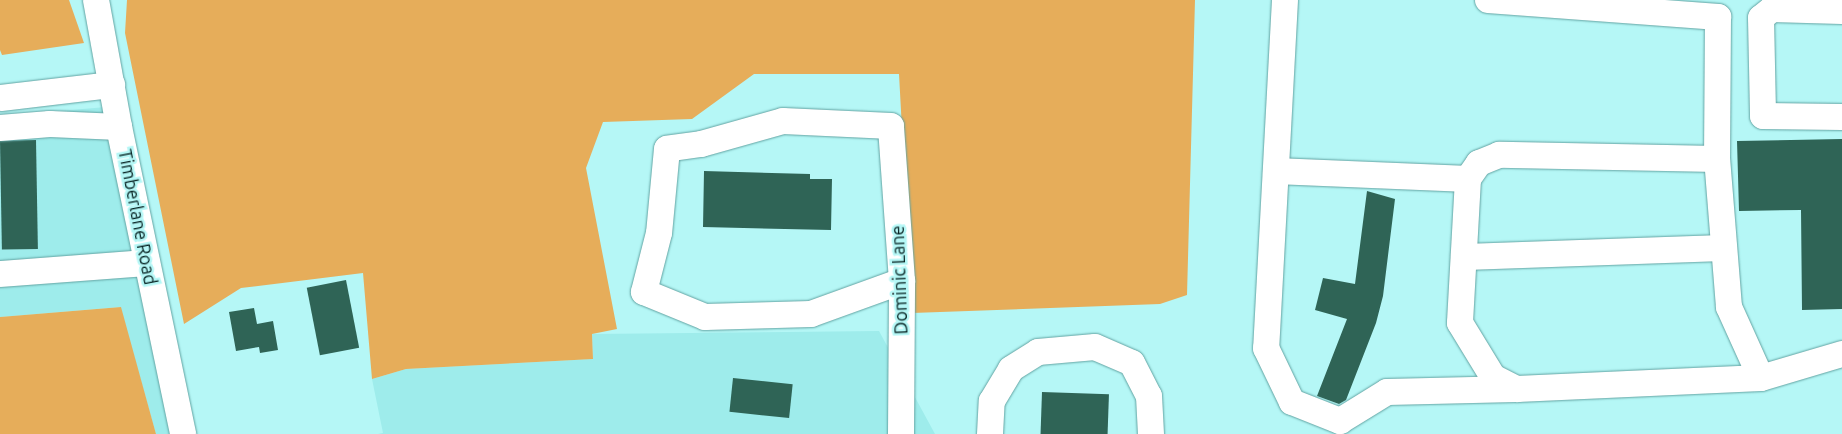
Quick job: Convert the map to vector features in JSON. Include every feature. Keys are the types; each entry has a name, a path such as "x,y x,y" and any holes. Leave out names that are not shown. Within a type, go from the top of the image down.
{"street":[{"name":"Timberlane Road","path":"96,0 119,126 183,434"},
{"path":"1285,0 1266,348 1292,402 1340,421 1387,392 1517,389 1761,378 1842,354"},
{"path":"1488,0 1718,17 1717,159 1729,307 1761,378"},
{"path":"1842,11 1772,9 1761,18 1763,116 1842,117"},
{"path":"1,98 112,85"},
{"name":"Dominic Lane","path":"901,434 902,281 891,126 783,121 701,144 667,149 659,233 644,292 705,317 811,314 902,281"},
{"path":"0,128 50,124 119,126"},
{"path":"1517,389 1493,377 1460,323 1468,179 1479,163 1499,154 1717,159"},
{"path":"1276,171 1468,179"},
{"path":"1464,257 1724,248"},
{"path":"0,274 147,263"},
{"path":"990,434 992,401 1011,369 1038,352 1095,347 1132,363 1149,396 1151,434"}],"shaded area":[{"path":"0,0 69,0 84,43 2,55 0,50"},
{"path":"127,0 1195,0 1187,295 1160,304 912,313 899,74 754,74 692,119 603,122 586,168 617,329 592,334 593,359 406,369 372,379 363,273 241,288 184,324 125,33"},
{"path":"118,106 185,434 156,434 120,307 0,317 0,116"},
{"path":"121,307 156,434 0,434 0,317"},
{"path":"879,331 935,434 378,434 383,433 372,379 406,369 593,359 592,334"}],"building":[{"path":"1842,139 1842,309 1802,310 1801,210 1739,211 1737,141"},
{"path":"36,140 38,249 2,250 0,141"},
{"path":"704,171 810,174 810,179 832,179 831,230 703,227"},
{"path":"1367,191 1395,199 1383,296 1376,323 1346,400 1339,404 1317,396 1347,319 1315,310 1323,278 1355,284"},
{"path":"346,280 359,348 320,355 307,288"},
{"path":"254,308 257,324 273,321 278,350 260,353 259,347 236,351 229,312"},
{"path":"733,378 793,384 789,418 729,412"},
{"path":"1042,392 1109,394 1108,434 1041,434"}]}
